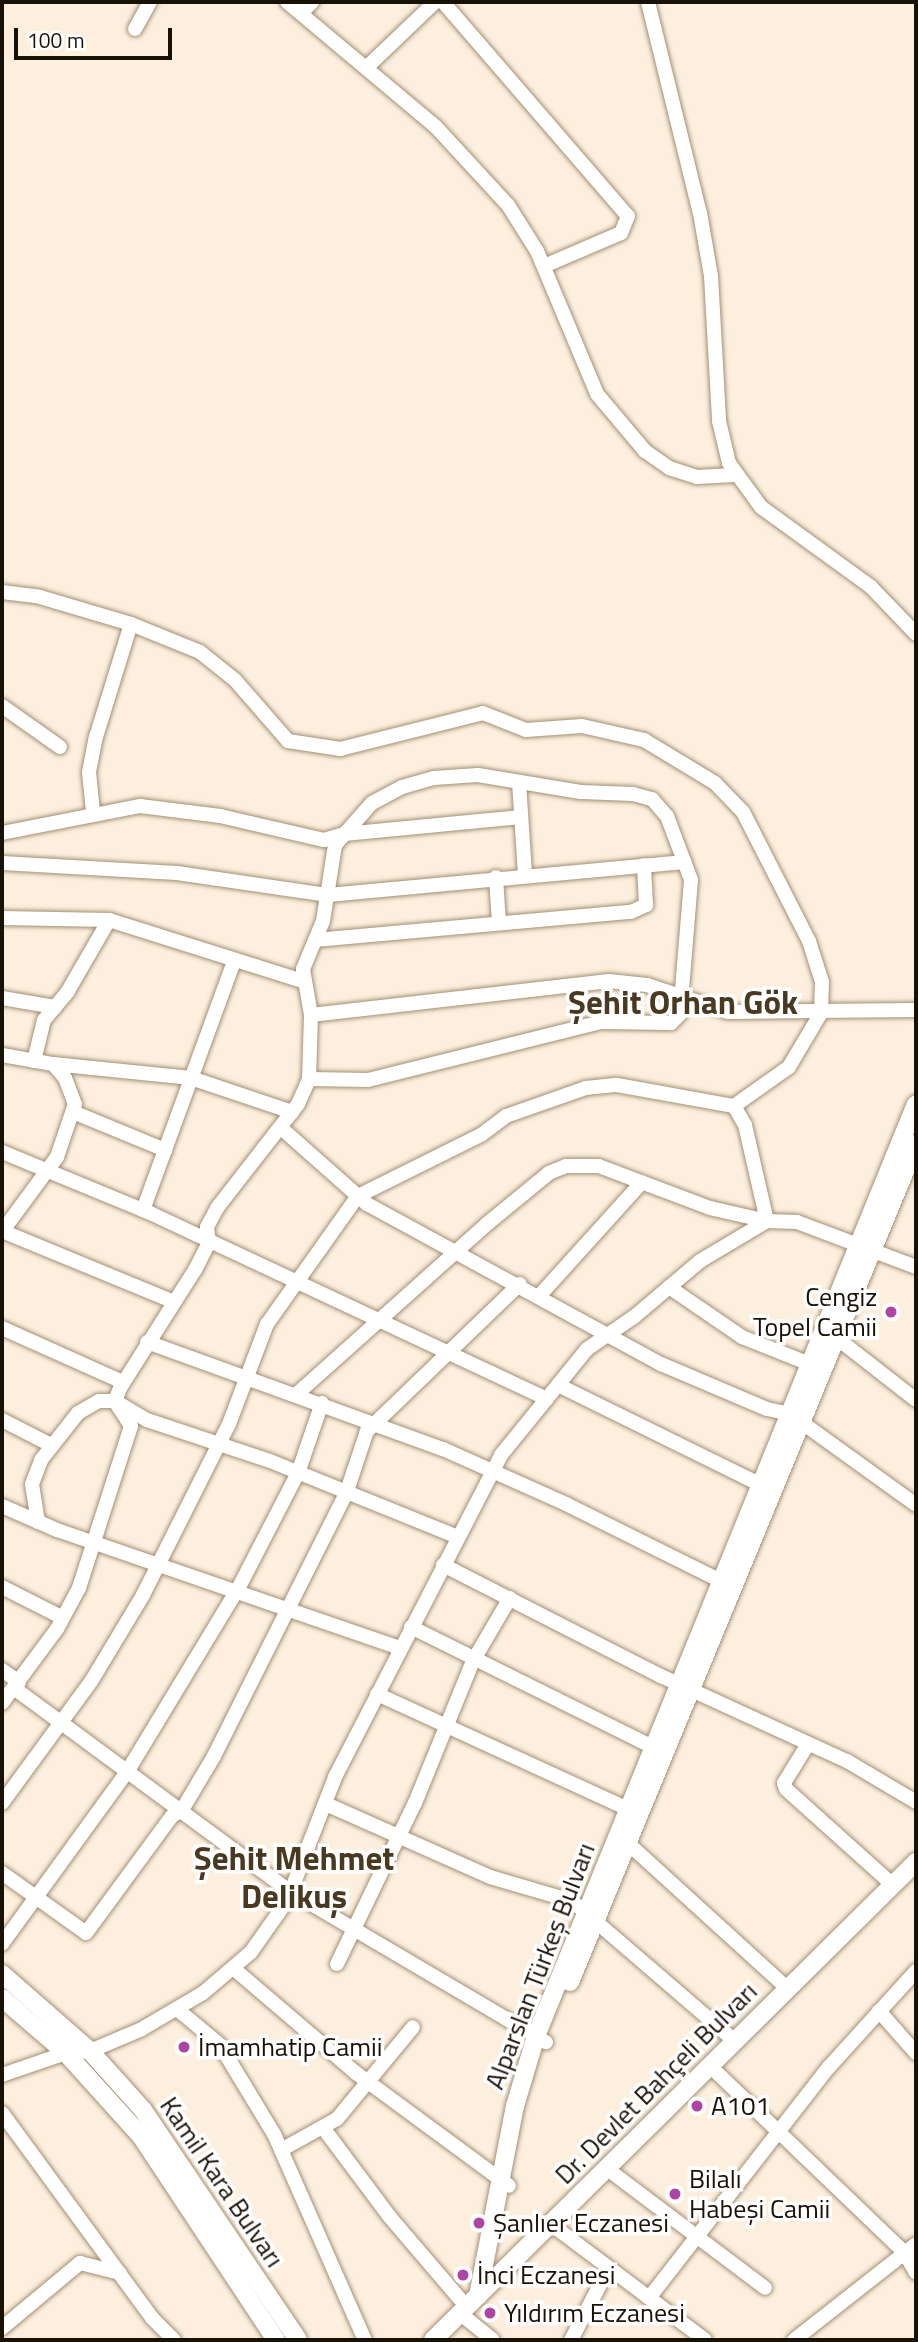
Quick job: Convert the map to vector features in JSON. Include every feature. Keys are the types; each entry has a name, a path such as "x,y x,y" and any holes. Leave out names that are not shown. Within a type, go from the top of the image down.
{"main road":[{"name":"Alparslan Türkeş Bulvarı","path":"469,2297 505,2182 515,2106 590,1917 730,1586 864,1249 916,1104"},
{"name":"Alparslan Türkeş Bulvarı","path":"864,1249 912,1165 916,1144"},
{"name":"Alparslan Türkeş Bulvarı","path":"797,1418 810,1364 830,1333"},
{"name":"Alparslan Türkeş Bulvarı","path":"623,1838 626,1808 653,1747 687,1687"},
{"name":"Dr. Devlet Bahçeli Bulvarı","path":"433,2340 469,2297 552,2225 606,2168 916,1862"},
{"name":"Kamil Kara Bulvarı","path":"2,1974 90,2051 174,2150 298,2340"},
{"name":"Kamil Kara Bulvarı","path":"2,1998 66,2053 155,2155 276,2340"}],"street":[{"path":"135,29 150,2"},
{"path":"287,2 367,67 473,163 519,220 544,266 592,385 645,451 677,472 712,479 734,475"},
{"path":"301,13 312,2"},
{"path":"367,67 435,2"},
{"path":"443,2 628,216 621,233 544,266"},
{"path":"648,2 701,213 711,276 721,438 734,475 761,507 871,587 916,634"},
{"path":"2,592 40,597 131,624 200,652 235,680 288,741 340,749 483,713 526,730 582,726 609,729 656,747 715,783 743,812 809,941 821,982 821,1013 789,1068 734,1106 617,1085 586,1088 506,1116 481,1135 358,1196 267,1324 243,1379 229,1424 216,1443 194,1499 92,1679 2,1803"},
{"path":"93,812 89,772 96,737 131,624"},
{"path":"2,706 60,747"},
{"path":"115,1401 123,1382 209,1242 207,1227 218,1208 281,1128 309,1079 312,1015 303,981 328,895 335,845 372,803 402,787 433,778 478,775 652,799 667,816 691,880 680,1014 671,1023 601,1022 368,1080 309,1079"},
{"path":"519,782 525,874"},
{"path":"2,834 93,812 140,806 169,807 324,840 344,834 521,817"},
{"path":"2,863 177,873 328,895 525,874 684,862"},
{"path":"315,940 631,912 646,905 644,865"},
{"path":"496,877 499,923"},
{"path":"2,918 108,920 303,981"},
{"path":"34,1061 44,1020 100,942 108,920"},
{"path":"144,1210 234,961"},
{"path":"312,1015 609,981 682,995 728,1012 916,1010"},
{"path":"2,998 55,1007"},
{"path":"2,1055 53,1064 191,1078 292,1112"},
{"path":"53,1064 65,1078 75,1104 73,1112 57,1157 2,1231 174,1302"},
{"path":"734,1106 745,1125 767,1221"},
{"path":"73,1112 165,1150"},
{"path":"281,1128 358,1196 661,1364 766,1409 797,1418 916,1505"},
{"path":"2,1152 144,1210 547,1399"},
{"path":"296,1395 377,1320 549,1173 566,1166 599,1166 710,1208 767,1221 797,1222 916,1267"},
{"path":"540,1295 642,1182"},
{"path":"2,2075 66,2053 90,2051 177,2008 251,1952 291,1892 326,1804 377,1694 493,1470 587,1349 699,1261 767,1221"},
{"path":"2,1873 86,1933 172,1816 182,1810 292,1608 346,1494 353,1463 367,1431 446,1352 520,1284"},
{"path":"669,1287 741,1337 810,1364"},
{"path":"2,1328 123,1382"},
{"path":"830,1333 916,1400"},
{"path":"147,1342 243,1379 322,1403 493,1470 730,1586"},
{"path":"558,1385 768,1488"},
{"path":"38,1522 32,1484 51,1445 79,1413 99,1401 115,1401 147,1420 298,1473 458,1537"},
{"path":"2,1703 63,1618 79,1588 131,1426 115,1401"},
{"path":"2,1944 127,1772 238,1589 298,1473 322,1403"},
{"path":"2,1420 51,1445"},
{"path":"2,1506 93,1542 238,1589 400,1648"},
{"path":"443,1565 687,1687 808,1744 916,1802"},
{"path":"2,1587 63,1618"},
{"path":"337,1964 398,1836 473,1661 510,1598"},
{"path":"411,1627 473,1661 653,1747"},
{"path":"2,1670 60,1723 291,1892 541,2039"},
{"path":"377,1694 626,1808"},
{"path":"808,1744 784,1783 786,1789 893,1885"},
{"path":"326,1804 490,1877 572,1901 735,2041"},
{"path":"623,1838 788,1989"},
{"path":"233,1968 369,2082 505,2182"},
{"path":"649,2298 780,2131 878,2011 916,1971"},
{"path":"177,2008 220,2045 281,2150 365,2340"},
{"path":"878,2011 916,2053"},
{"path":"281,2150 324,2129 369,2082 413,2027"},
{"path":"711,2067 910,2248 916,2273"},
{"path":"2,2113 120,2273 174,2340"},
{"path":"324,2129 389,2216 469,2297"},
{"path":"606,2168 765,2288"},
{"path":"552,2225 705,2340"},
{"path":"794,2340 910,2248"},
{"path":"2,2328 80,2263 120,2273"},
{"path":"571,2340 608,2268"},
{"path":"467,2319 493,2340"}],"place":[{"name":"Cengiz Topel Camii","path":"891,1312"},
{"name":"İmamhatip Camii","path":"184,2047"},
{"name":"A101","path":"697,2106"},
{"name":"Bilalı Habeşi Camii","path":"675,2194"},
{"name":"Şanlıer Eczanesi","path":"479,2223"},
{"name":"İnci Eczanesi","path":"463,2275"},
{"name":"Yıldırım Eczanesi","path":"490,2313"}],"district":[{"name":"Şehit Orhan Gök","path":"683,1003"},
{"name":"Şehit Mehmet Delikuş","path":"294,1878"}]}
